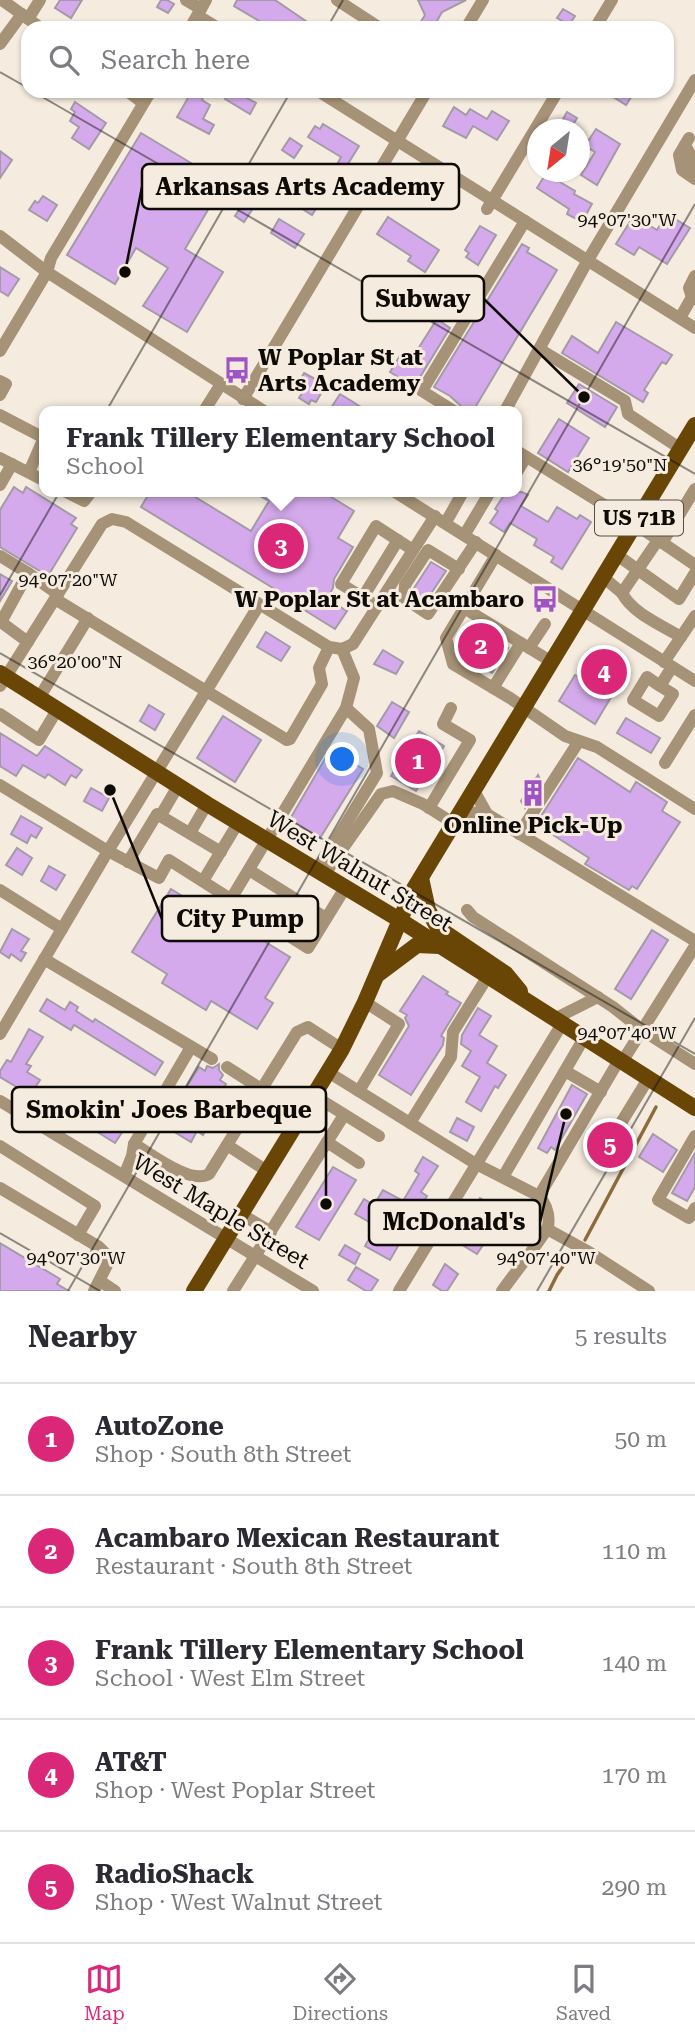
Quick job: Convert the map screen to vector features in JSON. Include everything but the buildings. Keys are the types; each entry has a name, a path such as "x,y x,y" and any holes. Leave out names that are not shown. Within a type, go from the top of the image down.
{"main road":[{"name":"US 71B","path":"398,919 473,789 695,425"},
{"name":"West Walnut Street","path":"2,679 39,698 267,841 398,919 695,1108"},
{"path":"421,878 428,910 438,928 506,974 531,1004"},
{"path":"194,1291 342,1049 365,1002 398,919"},
{"path":"375,976 416,945 440,946"}],"street":[{"path":"2,0 32,21"},
{"path":"0,44 40,0"},
{"path":"186,0 202,8"},
{"path":"337,0 369,21"},
{"path":"470,21 483,0"},
{"path":"599,21 612,0"},
{"path":"508,406 588,260 695,80"},
{"path":"136,98 143,103"},
{"path":"0,351 5,333 47,272 51,258 146,98"},
{"path":"329,98 397,140 489,205 525,221 695,328"},
{"path":"243,399 423,98"},
{"path":"489,205 554,98"},
{"path":"668,125 690,141"},
{"path":"690,141 691,156 688,164 695,173"},
{"path":"690,141 679,155 682,170 695,179"},
{"path":"446,406 422,391 525,221"},
{"path":"0,236 47,272 255,406"},
{"path":"680,318 694,298 689,288 695,276"},
{"path":"539,349 625,401 628,414 681,449"},
{"path":"0,381 6,384 0,395"},
{"path":"207,406 220,384"},
{"path":"0,415 39,435"},
{"path":"29,472 39,449"},
{"path":"522,454 635,524 695,565"},
{"path":"0,485 6,461 39,478"},
{"path":"622,593 695,489"},
{"path":"403,497 695,681"},
{"path":"0,556 28,573 88,618 287,740 322,684 319,668 336,648 352,644 413,550 459,497"},
{"path":"458,569 428,550 405,585 404,598 428,614 458,569 488,497"},
{"path":"2,679 102,524 111,519 126,522 259,605 336,648 354,678 346,708 231,899"},
{"path":"377,606 341,584 376,526 413,550"},
{"path":"363,597 398,540"},
{"path":"496,555 446,638 453,664 524,707 565,736 597,747 695,809"},
{"path":"617,555 679,599 695,573"},
{"path":"28,573 1,622 28,642"},
{"path":"603,577 622,593 626,602 681,637"},
{"path":"0,1034 108,851 259,605"},
{"path":"464,608 552,662"},
{"path":"660,686 681,637 695,616"},
{"path":"39,698 88,618"},
{"path":"493,688 525,645 545,624"},
{"path":"321,873 377,773 369,729 346,708"},
{"path":"429,808 470,740 443,724 452,708"},
{"path":"0,714 39,740 57,710"},
{"path":"665,763 695,715"},
{"path":"519,834 579,741"},
{"path":"0,785 108,851 159,878 169,860 308,948 345,888"},
{"path":"161,815 178,786"},
{"path":"473,789 487,814 695,943 539,1196"},
{"path":"321,873 381,794 393,791 429,808 457,817 487,814"},
{"path":"190,833 207,804"},
{"path":"128,862 157,814 220,852"},
{"path":"203,881 238,823"},
{"path":"248,870 326,918"},
{"path":"0,890 62,929"},
{"path":"467,910 473,917 695,1063"},
{"path":"44,959 212,1059"},
{"path":"410,1123 451,1057 453,1032 488,976"},
{"path":"399,1291 558,1021 598,997"},
{"path":"359,1091 399,1024 365,1002"},
{"path":"134,1144 184,1173 198,1178 209,1174 297,1032 308,1027 342,1049"},
{"path":"503,1177 584,1038"},
{"path":"124,1176 134,1144 191,1046"},
{"path":"227,1068 302,1115"},
{"path":"565,1071 601,1092"},
{"path":"328,1072 476,1164 539,1196 546,1203 548,1229 502,1291"},
{"path":"621,1123 648,1079"},
{"path":"313,1095 380,1136"},
{"name":"West Maple Street","path":"0,1101 313,1291"},
{"path":"233,1291 344,1115"},
{"path":"694,1139 658,1200 689,1218 695,1208"},
{"path":"327,1142 359,1163"},
{"path":"227,1145 267,1171"},
{"path":"0,1146 95,1206 78,1235"},
{"path":"0,1188 107,1255 107,1265 97,1286 115,1291"},
{"path":"242,1214 271,1232"},
{"path":"548,1229 649,1291"}],"waterway":[{"path":"585,1240 656,1107"},
{"path":"549,1291 572,1253"}],"place":[{"name":"Arkansas Arts Academy","path":"125,272"},
{"name":"W Poplar St at Arts Academy","path":"237,370"},
{"name":"Subway","path":"584,397"},
{"name":"Frank Tillery Elementary School","path":"281,546"},
{"name":"W Poplar St at Acambaro","path":"545,599"},
{"name":"Acambaro Mexican Restaurant","path":"481,646"},
{"name":"AT&T","path":"604,672"},
{"name":"AutoZone","path":"418,761"},
{"name":"City Pump","path":"110,790"},
{"name":"Online Pick-Up","path":"533,793"},
{"name":"McDonald's","path":"566,1114"},
{"name":"RadioShack","path":"610,1145"},
{"name":"Smokin' Joes Barbeque","path":"326,1204"}]}
